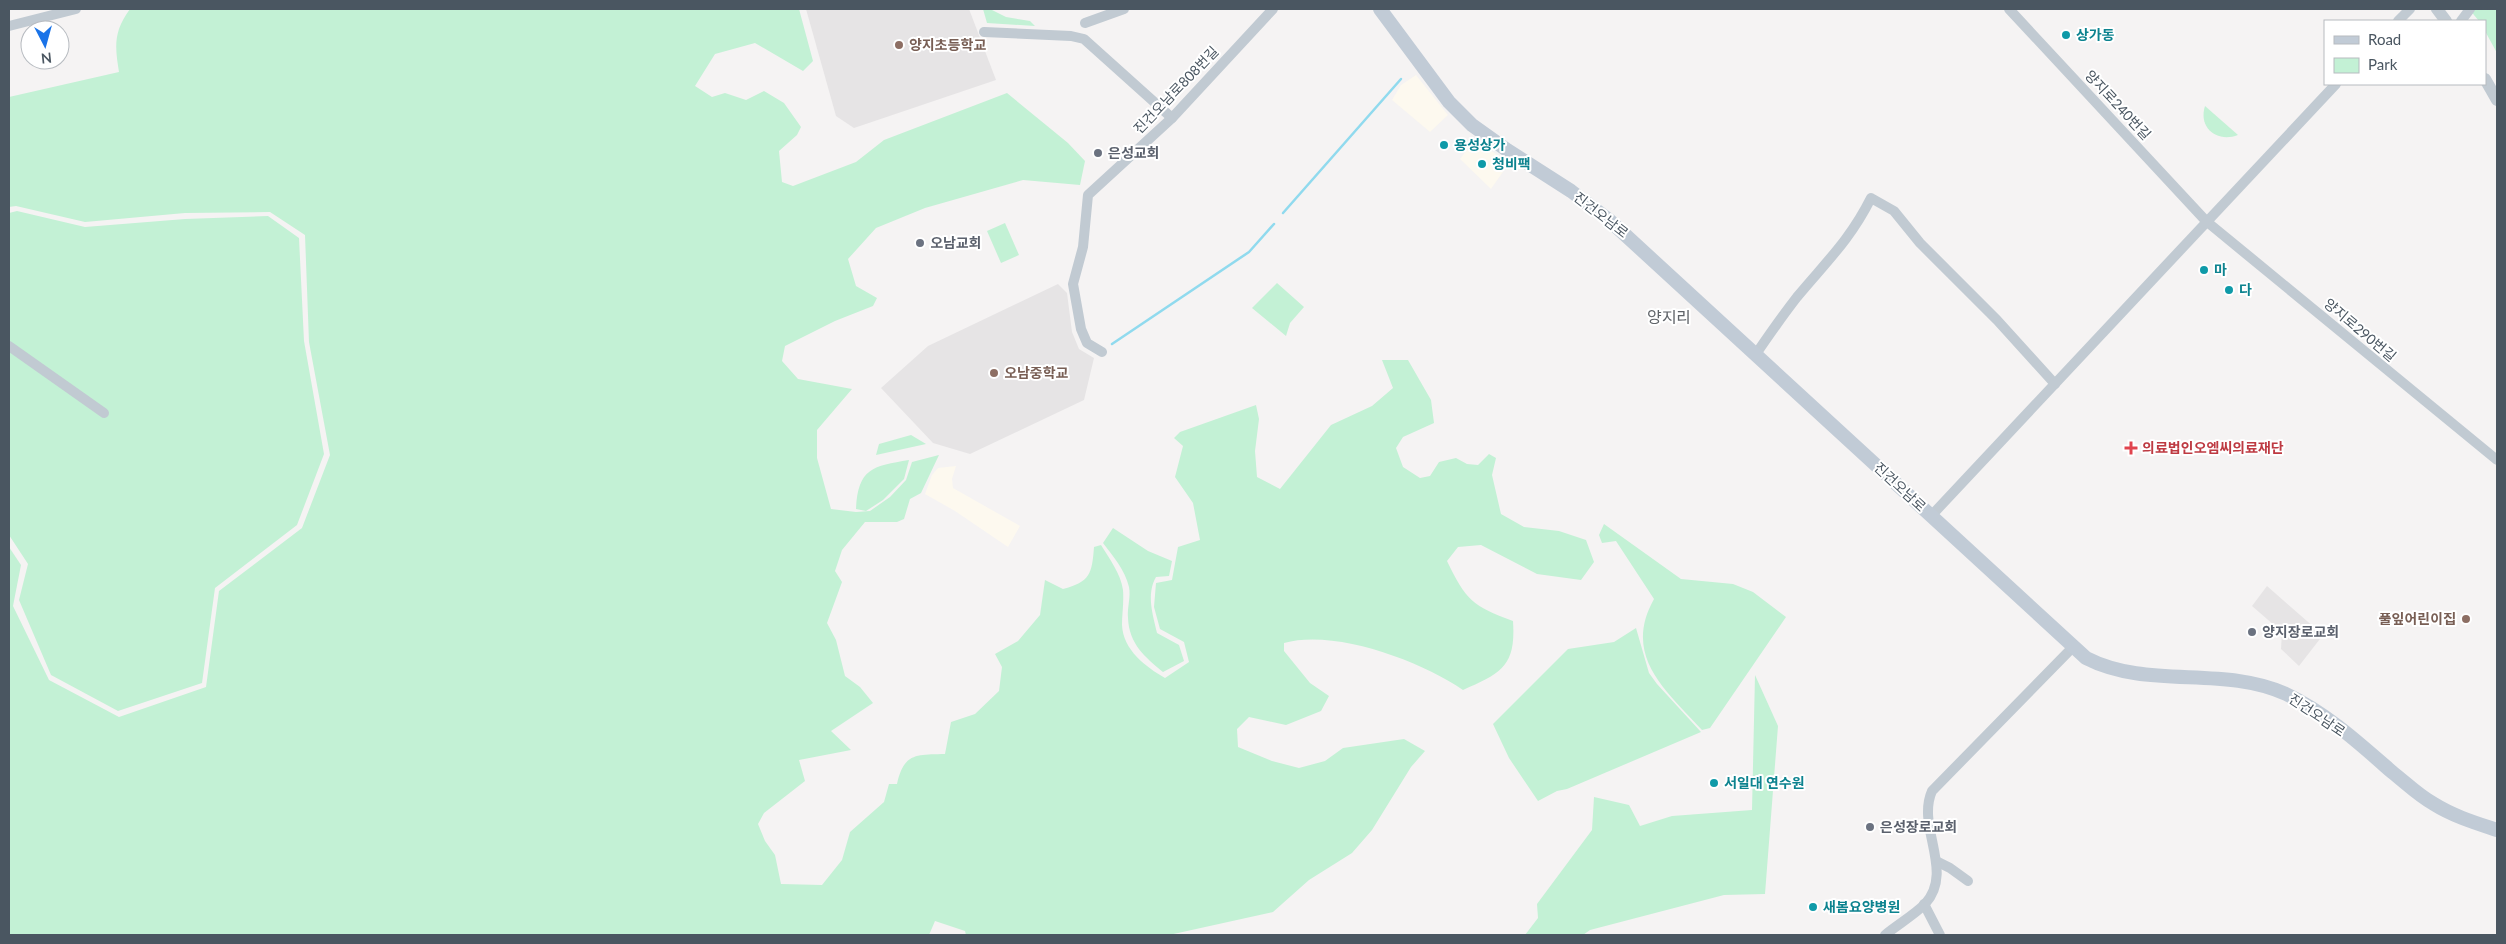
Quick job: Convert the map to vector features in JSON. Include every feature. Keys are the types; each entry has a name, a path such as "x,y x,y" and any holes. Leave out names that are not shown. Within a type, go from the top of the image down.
{"main road":[{"name":"진건오남로","path":"1380,9 1439,90 1472,125 1609,220 2086,658 2114,670 2229,680 2256,684 2286,694 2308,706 2363,747 2433,804 2497,830"}],"street":[{"path":"9,26 76,9"},
{"path":"1085,23 1124,9"},
{"name":"진건오남로808번길","path":"1102,352 1087,343 1081,329 1073,284 1083,247 1088,196 1172,118 1273,9"},
{"name":"양지로240번길","path":"2009,9 2206,220"},
{"path":"2399,20 2410,9"},
{"path":"2437,9 2445,20"},
{"path":"984,32 1071,36 1084,40 1172,118"},
{"path":"2486,82 2497,100"},
{"path":"1931,516 2206,220 2335,85"},
{"path":"1756,354 1797,297 1857,226 1871,198 1894,211 1920,243 1997,320 2055,384"},
{"name":"양지로290번길","path":"2206,220 2497,460"},
{"path":"9,346 104,413"},
{"path":"1885,935 1924,904 1935,887 1936,862 1927,803 1932,791 2073,647"},
{"path":"1936,862 1950,868 1968,881"},
{"path":"1924,904 1940,935"}],"shaded area":[{"name":"양지초등학교","path":"806,9 969,9 996,80 854,128 836,116"},
{"path":"1416,75 1448,115 1430,132 1392,100 1401,85"},
{"path":"1474,140 1507,161 1507,166 1491,189 1460,159"},
{"name":"오남중학교","path":"1058,284 1067,293 1072,332 1079,349 1094,358 1084,400 970,454 933,443 881,388 928,346"},
{"path":"956,466 952,479 953,488 1020,526 1008,547 955,511 925,494 932,475 938,468"},
{"path":"2267,586 2323,635 2299,666 2281,649 2282,632 2252,606"}],"green space":[{"path":"130,9 799,9 813,61 803,71 755,43 715,54 695,86 712,97 725,93 746,100 764,91 784,103 801,127 797,135 779,151 782,182 793,186 856,162 884,140 1007,93 1068,143 1085,161 1080,185 1023,180 925,208 876,228 848,259 856,286 877,298 873,306 835,321 785,346 782,361 798,379 852,389 817,430 817,458 831,509 856,512 870,511 890,497 906,480 912,462 939,455 921,493 910,499 904,519 897,522 865,522 842,550 835,571 842,582 827,623 836,640 845,676 860,687 873,703 831,731 851,750 799,760 805,781 764,813 758,824 765,841 775,855 781,884 822,885 842,860 850,832 884,802 889,784 897,784 900,774 908,761 919,755 945,754 951,722 975,714 999,691 1002,667 995,654 1018,641 1040,615 1045,580 1063,589 1084,580 1088,576 1092,564 1094,547 1101,545 1120,578 1123,590 1123,634 1131,650 1150,669 1165,678 1189,662 1184,642 1160,629 1154,607 1156,583 1172,580 1178,547 1200,540 1193,503 1175,477 1183,446 1174,438 1180,432 1256,405 1259,419 1255,451 1257,477 1280,489 1331,425 1372,406 1393,388 1382,360 1408,360 1431,400 1434,423 1403,437 1396,448 1403,467 1420,478 1430,476 1439,462 1456,458 1467,464 1478,465 1489,454 1496,458 1492,475 1501,514 1524,527 1559,531 1586,540 1594,562 1581,580 1537,574 1481,545 1458,547 1447,561 1465,593 1479,606 1513,621 1512,648 1504,666 1497,673 1463,690 1424,668 1377,650 1328,640 1305,640 1284,643 1284,651 1310,683 1329,696 1321,711 1286,725 1249,717 1237,729 1238,747 1272,761 1299,768 1325,761 1343,748 1404,739 1425,751 1411,767 1372,830 1352,853 1309,880 1273,912 1169,935 966,935 965,931 935,921 929,935 9,935 9,547 21,565 13,606 49,680 119,717 206,687 219,591 302,528 330,455 309,342 305,235 270,212 185,213 85,222 16,206 9,207 9,97 119,72 116,47 118,32 124,17"},
{"path":"983,9 990,9 1006,17 1030,21 1035,26 987,23"},
{"path":"2469,9 2497,9 2497,53 2486,33 2486,20 2478,20"},
{"path":"2205,106 2238,135 2223,137 2211,132 2204,121"},
{"path":"17,211 85,227 185,219 268,216 299,238 304,341 324,454 297,525 215,588 202,683 118,711 51,675 19,600 28,564 9,535 9,213"},
{"path":"1005,223 1019,255 1001,263 987,231"},
{"path":"1277,283 1304,307 1290,323 1286,336 1252,308"},
{"path":"911,435 926,444 876,455 879,444"},
{"path":"909,460 904,479 883,500 866,511 856,509 860,485 870,471 886,464"},
{"path":"1604,524 1681,579 1733,584 1753,592 1786,617 1710,728 1702,730 1675,701 1652,671 1646,655 1643,638 1645,619 1654,599 1616,541 1602,543 1599,535"},
{"path":"1113,528 1148,551 1172,561 1169,576 1156,577 1151,590 1151,605 1157,633 1179,645 1184,661 1163,672 1144,655 1131,635 1128,618 1129,587 1125,575 1103,543"},
{"path":"1636,628 1649,673 1701,732 1567,789 1557,791 1538,801 1509,758 1493,724 1568,649 1614,642"},
{"path":"1755,675 1778,726 1765,894 1724,895 1590,930 1583,935 1525,935 1538,918 1537,904 1592,830 1594,797 1629,805 1640,826 1672,816 1752,810"}],"waterway":[{"path":"1283,213 1401,79"},
{"path":"1112,344 1249,252 1274,224"}],"place":[{"name":"상가동","path":"2066,35"},
{"name":"양지초등학교","path":"899,45"},
{"name":"용성상가","path":"1444,145"},
{"name":"은성교회","path":"1098,153"},
{"name":"청비팩","path":"1482,164"},
{"name":"오남교회","path":"920,243"},
{"name":"마","path":"2204,270"},
{"name":"다","path":"2229,290"},
{"name":"오남중학교","path":"994,373"},
{"name":"의료법인오엠씨의료재단","path":"2131,448"},
{"name":"풀잎어린이집","path":"2466,619"},
{"name":"양지장로교회","path":"2252,632"},
{"name":"서일대 연수원","path":"1714,783"},
{"name":"은성장로교회","path":"1870,827"},
{"name":"새봄요양병원","path":"1813,907"}],"district":[{"name":"양지리","path":"1669,317"}]}
